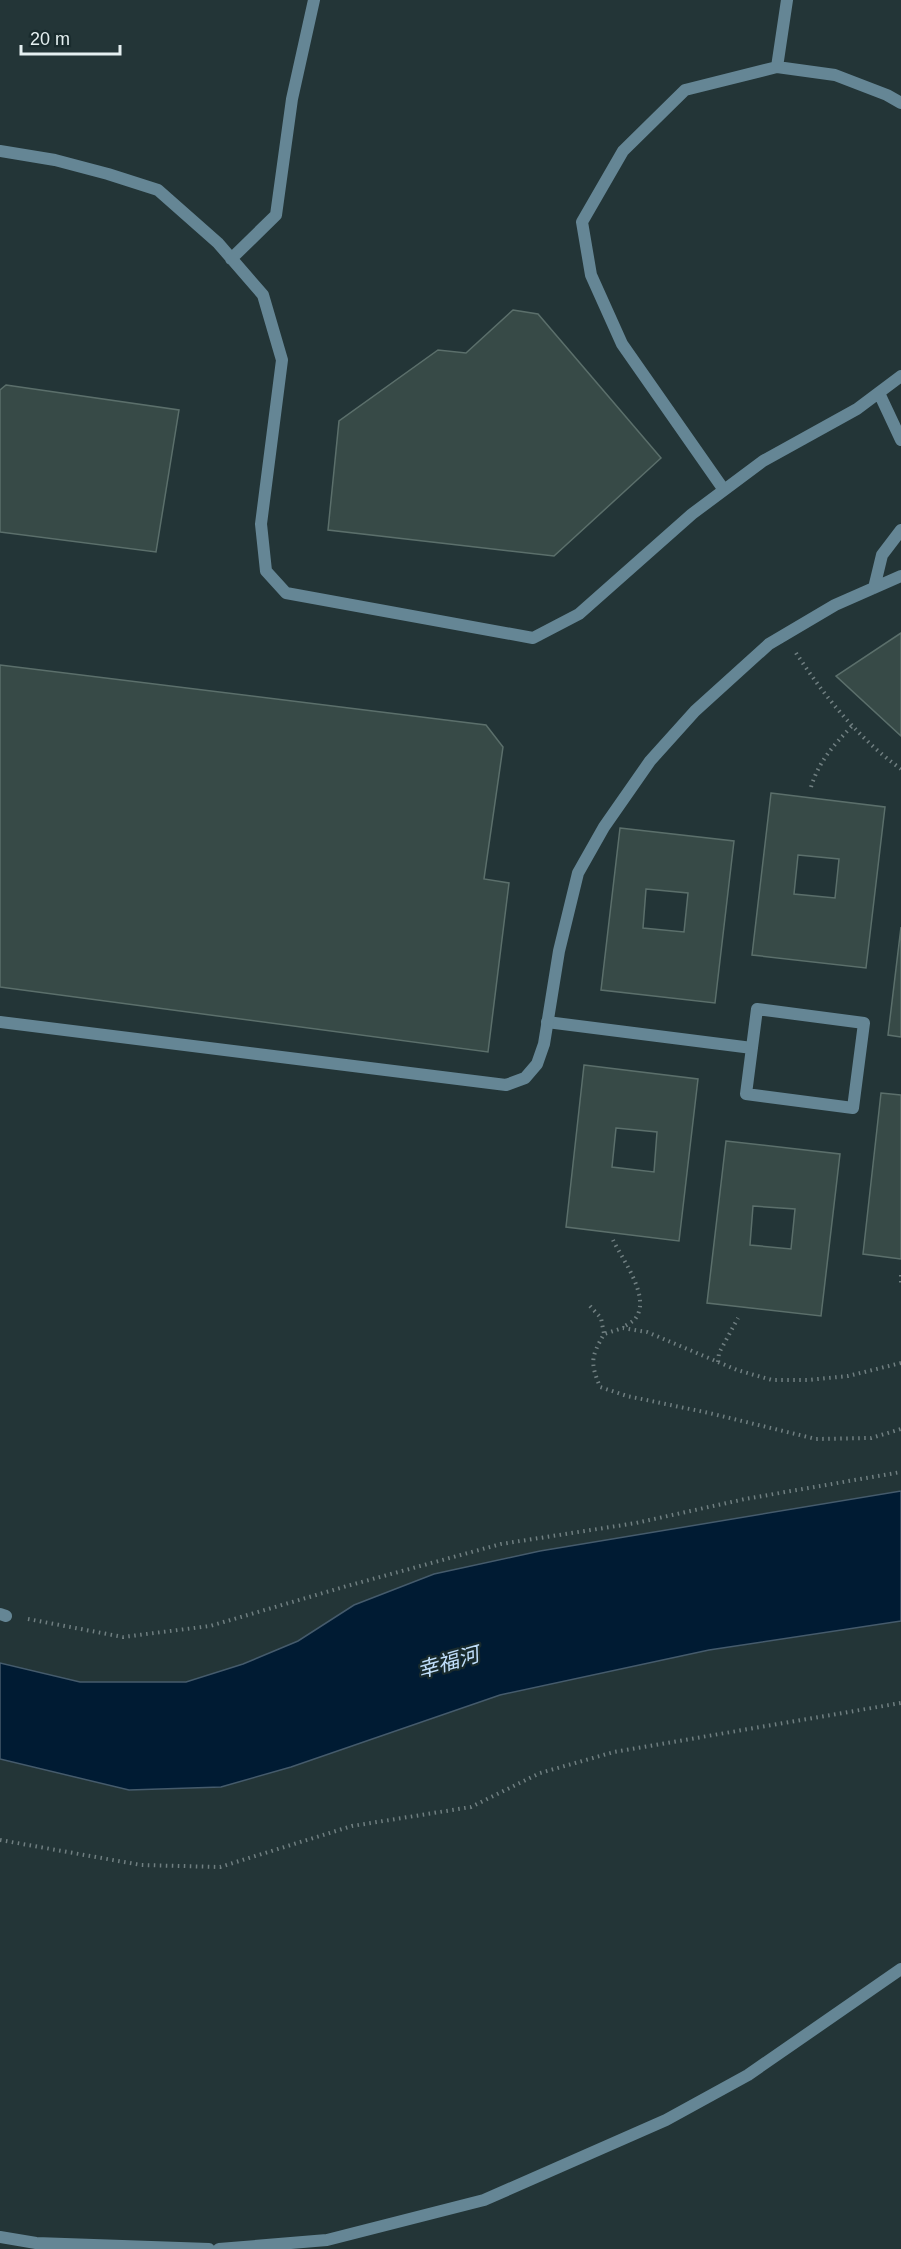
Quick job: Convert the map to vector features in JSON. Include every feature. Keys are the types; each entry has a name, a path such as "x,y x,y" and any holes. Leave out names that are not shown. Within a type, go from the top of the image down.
{"street":[{"path":"231,258 276,215 292,99 314,0"},
{"path":"777,68 788,0"},
{"path":"724,490 622,344 591,275 582,222 623,151 685,90 777,68 835,75 887,95 901,103"},
{"path":"0,151 54,160 158,190 218,243 263,295 282,360 261,524 266,571 286,593 533,638 579,615 693,514 763,461 857,409 901,376"},
{"path":"879,393 901,440"},
{"path":"874,588 882,555 901,530"},
{"path":"0,1022 506,1084 525,1078 537,1064 544,1044 558,951 578,873 604,827 650,760 695,711 769,644 835,605 901,576"},
{"path":"757,1009 864,1023 853,1108 746,1094 752,1048 757,1009"},
{"path":"547,1022 752,1048"},
{"path":"219,2249 327,2240 484,2200 666,2121 748,2075 901,1969"},
{"path":"0,2237 36,2243 208,2249"}],"path":[{"path":"785,635 807,669 852,726 875,751 901,769"},
{"path":"810,788 817,768 833,745 852,726"},
{"path":"604,1334 623,1328 634,1320 638,1313 640,1298 635,1281 613,1240"},
{"path":"901,1275 901,1284"},
{"path":"590,1306 601,1318 604,1334 595,1351 592,1369 600,1387 627,1396 816,1439 871,1438 901,1429"},
{"path":"718,1362 719,1353 738,1318"},
{"path":"623,1328 647,1332 737,1370 772,1380 808,1380 848,1376 901,1363"},
{"path":"3,1615 123,1637 210,1626 501,1544 636,1523 745,1499 901,1472"},
{"path":"0,1840 141,1865 220,1867 352,1826 471,1807 540,1773 614,1752 901,1703"}],"water":[{"name":"幸福河","path":"901,1491 901,1621 709,1650 500,1695 291,1767 221,1787 129,1790 0,1759 0,1663 80,1682 186,1682 243,1664 298,1641 354,1605 434,1574 540,1551"}],"building":[{"path":"513,310 538,314 661,458 554,556 328,530 339,421 438,350 466,353"},
{"path":"6,385 179,410 156,552 0,532 0,390"},
{"path":"901,633 901,736 836,676"},
{"path":"0,665 486,725 503,747 484,879 509,883 488,1052 0,987"},
{"path":"771,793 885,807 866,968 752,955","holes":["798,855 839,859 835,898 794,894"]},
{"path":"620,828 734,841 715,1003 601,990","holes":["646,889 688,893 684,932 643,928"]},
{"path":"901,927 901,1037 888,1035"},
{"path":"584,1065 698,1079 679,1241 566,1227","holes":["616,1128 657,1132 654,1172 612,1167"]},
{"path":"881,1093 901,1095 901,1259 863,1254"},
{"path":"726,1141 840,1154 821,1316 707,1303","holes":["753,1206 795,1209 791,1249 750,1245"]}]}
